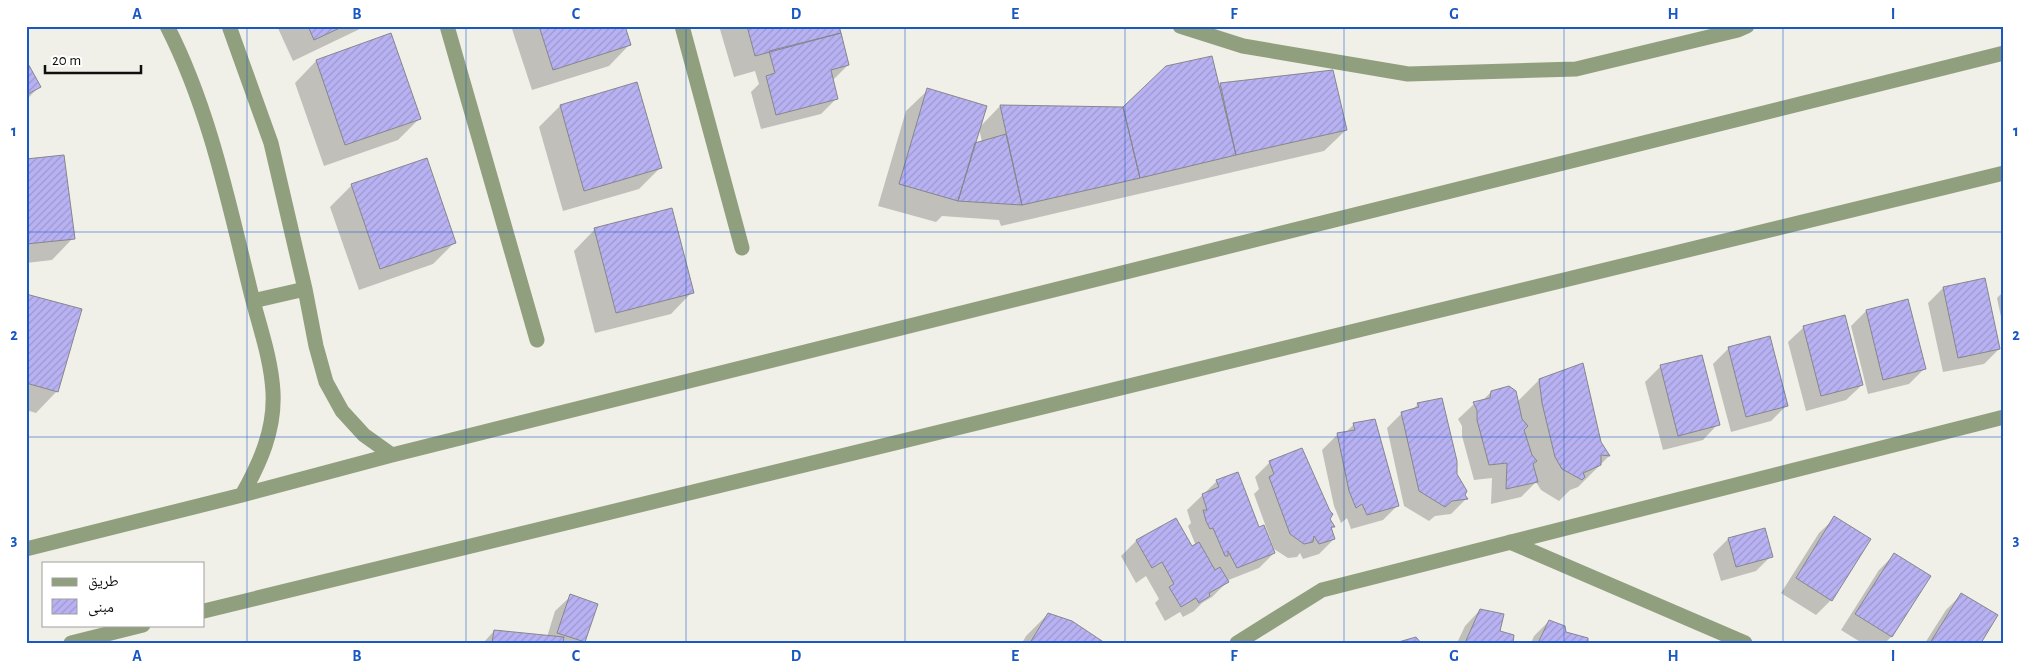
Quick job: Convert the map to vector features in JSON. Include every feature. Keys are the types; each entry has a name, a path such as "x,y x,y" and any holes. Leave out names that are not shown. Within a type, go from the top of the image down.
{"street":[{"path":"166,26 178,48 219,159 268,357 273,393 270,429 260,464 242,495"},
{"path":"229,26 271,143 305,289 316,346 326,382 342,411 364,436 392,455"},
{"path":"447,26 537,340"},
{"path":"682,26 742,248"},
{"path":"1180,26 1243,46 1408,74 1576,68 1738,30 1747,26"},
{"path":"26,549 392,455 2004,53"},
{"path":"205,610 2004,172"},
{"path":"253,301 305,289"},
{"path":"1237,643 1322,590 2004,417"},
{"path":"1510,542 1745,643"},
{"path":"71,643 139,626"}],"building":[{"path":"308,26 344,26 314,40"},
{"path":"539,26 625,26 631,45 553,70"},
{"path":"747,26 839,26 841,33 755,56"},
{"path":"391,33 421,119 345,145 316,60"},
{"path":"841,33 849,65 831,70 838,99 776,115 766,76 775,73 769,51"},
{"path":"1212,56 1236,155 1140,178 1123,107 1166,66"},
{"path":"26,60 41,87 26,95"},
{"path":"1333,70 1347,130 1236,155 1220,83"},
{"path":"637,82 662,168 584,191 560,105"},
{"path":"927,88 987,106 958,201 899,184"},
{"path":"1000,105 1123,107 1140,178 1022,205"},
{"path":"1006,134 1022,205 958,201 975,143"},
{"path":"64,155 75,239 26,244 26,159"},
{"path":"427,158 456,243 380,269 351,184"},
{"path":"672,208 694,293 616,313 594,228"},
{"path":"1985,278 2000,349 1958,358 1943,287"},
{"path":"26,294 82,309 58,392 26,383"},
{"path":"1908,299 1926,369 1883,380 1866,310"},
{"path":"1845,315 1863,385 1821,396 1803,326"},
{"path":"1770,336 1788,406 1746,417 1728,347"},
{"path":"1702,355 1720,425 1678,436 1660,365"},
{"path":"1583,363 1601,442 1610,456 1601,455 1601,465 1583,473 1585,477 1582,480 1562,469 1555,457 1542,403 1539,379"},
{"path":"1509,386 1516,391 1522,419 1528,426 1524,430 1532,455 1537,461 1533,464 1538,482 1506,489 1507,463 1489,465 1477,420 1477,410 1473,402 1490,398 1491,391"},
{"path":"1442,398 1457,461 1457,474 1467,491 1465,495 1468,499 1452,501 1445,507 1419,491 1401,412 1419,407 1417,403"},
{"path":"1375,419 1399,506 1367,515 1362,504 1356,508 1349,491 1337,433 1355,430 1353,423"},
{"path":"1302,448 1333,514 1330,519 1335,527 1331,527 1335,539 1319,544 1314,536 1313,542 1304,544 1290,534 1269,477 1274,474 1269,461"},
{"path":"1238,472 1259,527 1264,525 1275,553 1237,568 1228,551 1228,556 1225,556 1213,528 1210,529 1206,521 1203,510 1207,510 1202,494 1219,487 1216,480"},
{"path":"1834,516 1871,539 1832,601 1796,578"},
{"path":"1176,518 1192,546 1199,542 1215,570 1220,567 1229,582 1209,593 1210,596 1199,603 1196,598 1181,607 1169,587 1174,584 1162,562 1152,568 1136,540"},
{"path":"1765,528 1773,557 1736,567 1728,538"},
{"path":"1894,553 1931,576 1892,637 1855,614"},
{"path":"1961,593 1998,615 1981,643 1930,643"},
{"path":"570,594 598,604 585,642 557,633"},
{"path":"1480,609 1504,614 1500,631 1514,635 1513,643 1465,643"},
{"path":"1048,613 1072,621 1105,643 1030,643"},
{"path":"1549,620 1565,626 1566,632 1588,638 1588,643 1538,643"},
{"path":"494,630 564,637 563,643 492,643"},
{"path":"1416,637 1421,643 1395,643"}]}
